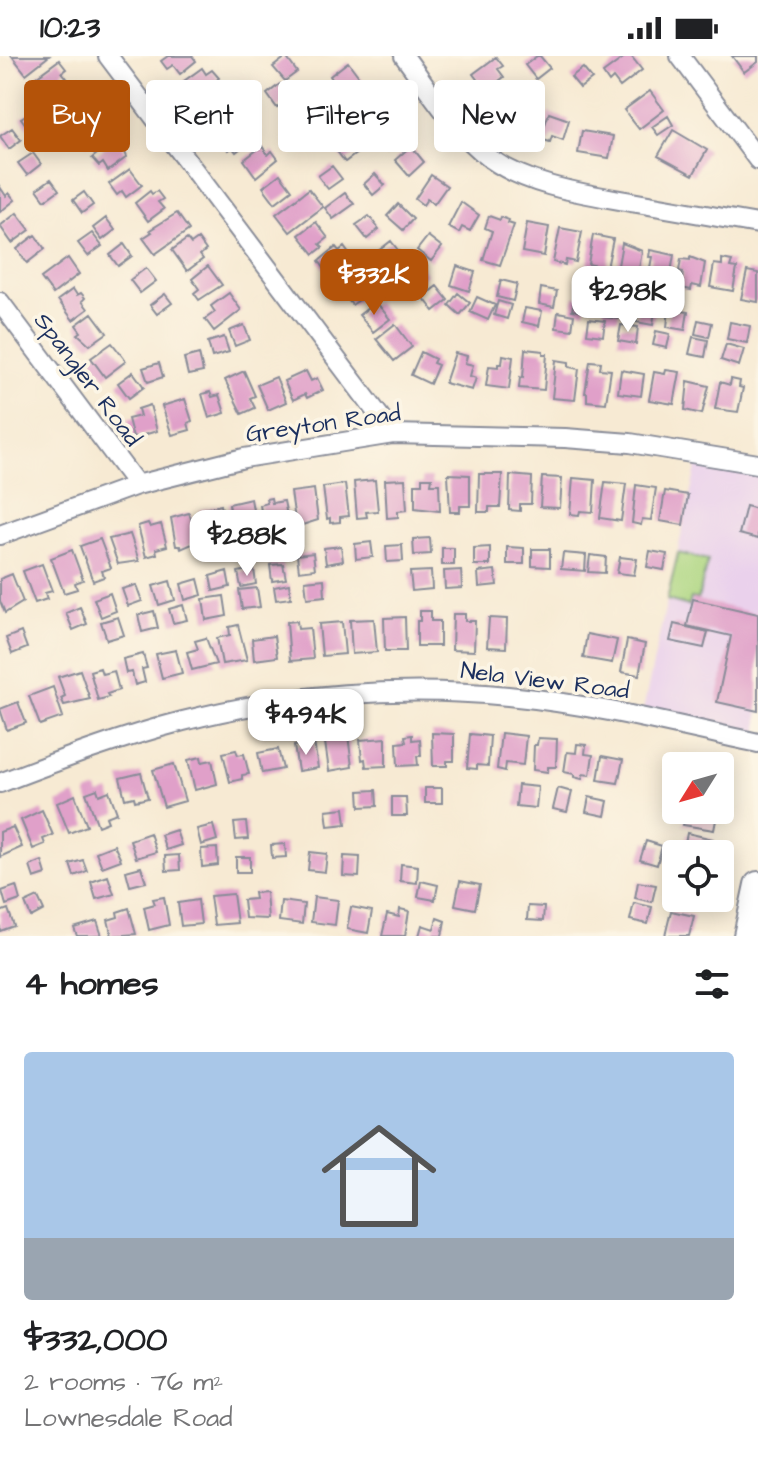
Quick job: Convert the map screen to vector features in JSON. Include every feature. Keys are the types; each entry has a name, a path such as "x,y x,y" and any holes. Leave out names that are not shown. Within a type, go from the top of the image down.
{"street":[{"path":"108,56 393,434"},
{"path":"404,56 456,125 484,153 511,171 582,193 758,224"},
{"path":"680,56 758,160"},
{"name":"Spangler Road","path":"0,302 137,485"},
{"name":"Greyton Road","path":"0,535 137,485 244,458 393,434 617,442 758,464"},
{"name":"Nela View Road","path":"0,783 117,740 185,720 306,698 369,693 444,692 507,696 589,707 758,743"},
{"path":"747,936 758,885"}],"shaded area":[{"path":"697,463 758,475 758,732 643,710"}],"green space":[{"path":"678,553 708,560 698,599 691,598 689,606 667,600"}],"building":[{"path":"12,56 49,56 26,74"},
{"path":"168,56 192,56 196,61 180,74 173,65 167,69 161,61"},
{"path":"537,56 550,68 536,79 525,65"},
{"path":"626,56 631,56 642,70 620,87 613,78 609,82 603,73"},
{"path":"732,56 758,56 758,62 744,72"},
{"path":"286,57 297,72 284,80 273,67"},
{"path":"496,57 503,66 498,69 504,77 500,80 478,80 473,74"},
{"path":"59,60 66,69 62,72 68,80 32,80"},
{"path":"348,62 362,80 333,80 330,76"},
{"path":"202,68 206,74 212,70 219,78 217,80 185,80"},
{"path":"583,68 592,79 580,88 571,77"},
{"path":"278,86 278,107 277,108 267,94"},
{"path":"650,91 664,110 639,129 624,110"},
{"path":"549,113 569,120 563,140 552,136 550,142 545,140"},
{"path":"668,116 673,125 658,135 652,127"},
{"path":"12,128 21,140 9,149 0,136"},
{"path":"673,130 707,150 693,175 658,156"},
{"path":"582,131 613,136 609,158 578,153"},
{"path":"262,146 268,155 272,151 278,159 256,177 244,160 254,152 262,152"},
{"path":"99,152 125,152 127,157 108,171 103,163 99,166 92,158"},
{"path":"338,152 356,152 357,153 345,162"},
{"path":"404,152 416,152 424,162 409,176 395,160"},
{"path":"33,153 41,164 27,175 18,163"},
{"path":"332,166 342,179 328,189 318,176"},
{"path":"130,169 142,185 126,197 122,191 117,195 109,184"},
{"path":"280,174 292,190 275,203 263,187"},
{"path":"375,174 385,185 373,195 364,184"},
{"path":"431,175 447,186 434,204 427,199 423,205 415,199"},
{"path":"51,179 59,190 45,200 37,189"},
{"path":"0,187 6,196 9,193 15,200 0,212"},
{"path":"309,189 323,207 290,232 276,214"},
{"path":"150,191 152,194 157,191 163,199 158,202 164,209 148,221 135,203"},
{"path":"84,192 93,205 82,213 73,200"},
{"path":"345,193 354,204 333,219 325,208"},
{"path":"461,202 479,215 470,231 462,227 459,233 448,227"},
{"path":"398,204 413,219 403,230 387,216"},
{"path":"17,213 30,230 12,243 0,226"},
{"path":"177,213 189,230 155,254 143,238"},
{"path":"369,216 379,229 367,239 356,225"},
{"path":"489,216 500,220 501,217 514,225 500,265 483,260 492,231 485,228"},
{"path":"106,218 115,230 102,240 93,228"},
{"path":"316,222 328,238 314,254 299,235"},
{"path":"527,223 549,227 544,256 522,252"},
{"path":"560,228 582,232 576,262 566,260 565,265 553,262"},
{"path":"92,233 102,246 88,256 78,243"},
{"path":"35,235 45,249 27,263 17,249"},
{"path":"593,235 613,239 607,268 588,264"},
{"path":"428,236 442,247 431,261 417,250"},
{"path":"187,239 191,244 198,239 206,250 200,255 203,259 187,271 172,250"},
{"path":"391,241 401,254 387,265 377,252"},
{"path":"622,243 642,251 637,281 616,277"},
{"path":"124,244 132,256 118,266 110,255"},
{"path":"336,247 339,251 344,247 352,258 333,280 319,261"},
{"path":"650,250 674,255 670,278 649,273"},
{"path":"690,257 705,263 701,287 692,285 691,290 681,288 683,272 679,271 681,259 690,260"},
{"path":"68,258 79,274 53,294 41,278"},
{"path":"722,259 732,261 730,267 737,268 733,291 710,287 714,264 722,265"},
{"path":"418,262 427,274 415,283 406,272"},
{"path":"208,266 222,285 199,300 194,293 199,289 192,279"},
{"path":"457,266 475,272 469,291 451,285"},
{"path":"146,268 156,281 140,293 130,280"},
{"path":"747,271 758,273 758,302 741,299"},
{"path":"356,275 369,293 352,305 344,295 339,299 333,291"},
{"path":"501,280 517,284 513,301 497,297"},
{"path":"437,286 448,300 434,311 423,297"},
{"path":"541,288 557,291 554,307 539,304"},
{"path":"73,289 85,298 82,301 88,309 73,320 58,300"},
{"path":"229,293 241,310 214,331 205,319 215,312 211,306"},
{"path":"458,293 470,303 460,315 449,305"},
{"path":"165,294 172,303 157,314 150,305"},
{"path":"575,296 587,298 585,312 572,310"},
{"path":"477,297 495,305 488,320 470,312"},
{"path":"498,301 511,305 507,319 494,315"},
{"path":"376,302 390,319 373,332 359,315"},
{"path":"605,303 620,305 618,319 603,317"},
{"path":"639,306 655,309 653,325 636,322"},
{"path":"525,308 542,311 539,326 522,322"},
{"path":"669,309 688,312 685,330 667,327"},
{"path":"558,312 574,315 572,330 556,328"},
{"path":"92,313 107,333 90,345 78,334 81,332 76,325"},
{"path":"589,319 605,321 603,336 587,334"},
{"path":"698,320 712,323 709,337 695,334"},
{"path":"730,322 750,326 747,343 727,339"},
{"path":"395,324 412,347 394,361 376,339"},
{"path":"244,325 250,340 235,346 229,331"},
{"path":"621,325 638,327 636,344 618,341"},
{"path":"656,331 670,334 667,348 653,345"},
{"path":"224,337 229,352 212,357 208,342"},
{"path":"693,337 708,340 705,357 689,354"},
{"path":"112,343 126,361 105,377 91,358"},
{"path":"726,344 744,349 739,366 721,360"},
{"path":"525,349 547,354 544,390 519,388 520,377 523,378"},
{"path":"421,352 435,359 433,363 438,365 430,384 411,375"},
{"path":"455,353 467,356 465,363 473,365 470,376 476,378 472,390 445,383"},
{"path":"199,354 203,372 188,375 184,358"},
{"path":"503,355 513,357 509,389 486,386 489,366 502,364"},
{"path":"556,360 569,362 569,367 579,369 575,400 552,398"},
{"path":"590,361 601,362 600,369 611,370 606,403 587,401 585,393"},
{"path":"159,363 163,377 148,382 143,368"},
{"path":"621,370 644,374 641,396 618,393"},
{"path":"666,370 680,372 674,404 649,400 654,372 665,374"},
{"path":"244,371 255,396 250,398 255,408 242,414 225,380"},
{"path":"306,371 311,381 317,378 323,390 307,398 305,394 293,400 284,381"},
{"path":"133,372 144,387 129,398 118,383"},
{"path":"276,377 286,402 268,410 257,385"},
{"path":"731,379 740,381 739,387 743,388 738,412 715,409 720,382 730,385"},
{"path":"688,381 709,386 702,414 685,410"},
{"path":"210,392 212,397 219,395 225,413 209,418 202,394"},
{"path":"185,399 192,421 188,423 190,430 172,435 162,406"},
{"path":"150,405 157,431 133,438 128,419 140,416 138,409"},
{"path":"448,474 470,475 470,506 460,506 460,512 450,512"},
{"path":"479,474 502,474 500,507 489,507 489,512 478,512"},
{"path":"510,475 532,477 531,504 520,504 520,511 509,510"},
{"path":"542,477 562,478 560,508 540,507"},
{"path":"422,478 432,478 431,484 439,484 440,511 415,508 415,484 422,484"},
{"path":"573,478 595,480 593,512 570,514"},
{"path":"405,479 407,510 398,511 398,517 387,518 385,480"},
{"path":"375,480 378,511 366,512 367,517 357,518 354,482"},
{"path":"605,482 626,484 621,521 600,518"},
{"path":"345,484 349,516 340,517 340,522 330,523 323,487"},
{"path":"636,485 656,488 651,520 642,519 641,525 632,523"},
{"path":"314,489 318,520 296,527 291,492"},
{"path":"665,491 688,495 683,525 660,521"},
{"path":"271,498 272,503 284,501 288,521 272,523 272,528 264,529 260,505"},
{"path":"251,499 257,531 235,536 229,504"},
{"path":"221,505 227,534 207,544 200,510"},
{"path":"746,506 758,509 758,539 739,534"},
{"path":"189,513 199,541 181,549 176,546 171,518"},
{"path":"148,523 150,527 161,524 167,546 156,549 157,554 146,557 138,526"},
{"path":"130,534 139,561 118,564 109,539"},
{"path":"430,538 431,554 414,555 413,539"},
{"path":"100,539 111,568 102,571 104,577 93,581 80,546"},
{"path":"371,542 373,557 356,559 355,544"},
{"path":"402,545 403,561 387,562 386,546"},
{"path":"341,546 343,561 326,564 324,548"},
{"path":"490,547 490,565 474,565 474,548"},
{"path":"507,547 524,548 524,564 507,564"},
{"path":"442,548 454,548 454,565 442,565"},
{"path":"532,549 550,549 550,567 532,566"},
{"path":"72,550 83,580 75,583 77,589 64,593 51,558"},
{"path":"650,551 667,554 664,570 647,567"},
{"path":"313,553 315,569 299,571 297,555"},
{"path":"563,553 586,555 585,571 561,569"},
{"path":"590,555 606,557 605,573 588,572"},
{"path":"620,557 637,559 634,575 617,573"},
{"path":"42,564 52,591 45,593 47,599 35,603 23,571"},
{"path":"283,564 286,579 272,581 270,565"},
{"path":"254,569 256,584 241,587 238,572"},
{"path":"461,570 462,588 445,589 444,571"},
{"path":"495,570 497,585 479,587 478,572"},
{"path":"227,571 230,587 213,591 210,576"},
{"path":"431,571 432,589 412,591 410,572"},
{"path":"12,574 23,602 5,613 0,601 0,579"},
{"path":"198,579 202,595 185,600 181,584"},
{"path":"324,579 325,596 307,598 305,581"},
{"path":"170,581 175,600 159,605 153,586"},
{"path":"289,584 291,598 276,600 274,587"},
{"path":"136,585 142,601 128,606 122,589"},
{"path":"257,588 260,607 242,609 239,590"},
{"path":"110,593 116,611 101,617 94,599"},
{"path":"224,596 227,616 206,620 203,599"},
{"path":"693,599 758,614 758,711 717,702 731,636 687,626"},
{"path":"183,605 187,620 173,623 169,609"},
{"path":"80,607 87,624 73,630 66,613"},
{"path":"154,611 158,628 142,632 138,615"},
{"path":"420,611 431,611 431,621 440,621 440,646 417,646"},
{"path":"453,614 465,614 465,621 475,621 474,651 452,650"},
{"path":"118,617 124,635 107,640 101,622"},
{"path":"405,617 406,651 385,651 384,618"},
{"path":"489,618 507,619 506,648 487,647"},
{"path":"374,619 377,652 352,654 350,620"},
{"path":"297,621 298,629 310,628 313,659 290,661 287,622"},
{"path":"342,622 345,654 322,656 319,624"},
{"path":"674,624 708,632 704,648 670,641"},
{"path":"238,625 247,660 222,664 217,638 230,635 229,627"},
{"path":"21,632 27,648 12,654 6,638"},
{"path":"587,634 617,640 612,663 583,658"},
{"path":"274,636 277,657 254,660 252,639"},
{"path":"206,638 216,664 192,670 187,652 198,649 195,641"},
{"path":"627,640 645,644 639,675 621,672"},
{"path":"176,650 182,673 162,678 156,654"},
{"path":"143,654 147,668 142,669 145,682 135,685 132,672 126,673 123,659"},
{"path":"100,668 102,674 114,671 119,690 98,700 90,671"},
{"path":"80,670 90,699 64,705 61,698 65,696 58,677"},
{"path":"53,687 63,717 40,725 29,696"},
{"path":"18,702 26,723 7,730 0,709"},
{"path":"432,733 454,734 454,761 447,761 447,766 433,766"},
{"path":"501,733 526,736 523,765 506,763 505,771 497,769"},
{"path":"470,734 490,736 488,766 467,768"},
{"path":"324,735 348,735 352,767 329,771"},
{"path":"412,735 412,740 420,739 418,765 398,766 397,743 406,742 405,736"},
{"path":"386,738 386,766 366,767 360,740"},
{"path":"538,738 557,739 556,767 548,767 548,772 533,770 534,745 537,745"},
{"path":"314,742 318,768 298,771 294,746"},
{"path":"577,744 586,745 585,754 593,755 590,775 583,774 582,779 564,772 567,752 576,753"},
{"path":"278,749 283,769 262,773 258,753"},
{"path":"236,750 238,755 244,754 249,774 230,782 223,753"},
{"path":"602,756 623,760 618,783 598,780"},
{"path":"201,757 202,762 212,760 217,784 195,790 188,760"},
{"path":"174,764 185,801 164,807 153,770"},
{"path":"141,773 148,798 135,801 134,797 125,799 120,778"},
{"path":"518,785 538,787 536,808 516,806"},
{"path":"425,788 442,788 442,803 425,803"},
{"path":"558,788 572,792 567,812 553,809"},
{"path":"97,789 99,795 109,791 117,813 106,817 108,822 98,826 86,793"},
{"path":"376,790 377,806 360,807 359,791"},
{"path":"75,795 87,826 69,833 57,803"},
{"path":"392,797 406,797 407,816 392,816"},
{"path":"589,797 608,801 605,816 586,812"},
{"path":"344,808 346,824 328,826 326,810"},
{"path":"42,810 53,835 43,839 45,844 33,849 21,820"},
{"path":"246,822 248,839 236,840 234,823"},
{"path":"683,824 715,824 714,830"},
{"path":"213,825 217,840 201,845 197,829"},
{"path":"13,827 22,847 0,857 0,832"},
{"path":"176,830 181,845 166,850 161,835"},
{"path":"150,833 156,852 136,858 130,840"},
{"path":"687,833 713,839 713,840 686,840"},
{"path":"646,841 662,846 657,865 640,860"},
{"path":"285,844 286,857 272,858 271,845"},
{"path":"114,845 121,860 102,867 96,852"},
{"path":"217,848 218,865 202,867 201,849"},
{"path":"310,852 327,854 325,872 308,870"},
{"path":"179,855 180,870 166,871 165,856"},
{"path":"344,856 360,857 359,877 343,876"},
{"path":"236,857 250,857 250,872 236,872"},
{"path":"83,860 87,871 74,876 70,864"},
{"path":"42,861 46,874 34,878 30,866"},
{"path":"401,864 418,866 417,883 400,881"},
{"path":"141,867 146,882 130,886 126,871"},
{"path":"108,876 114,894 96,899 91,882"},
{"path":"421,881 438,885 435,900 418,897"},
{"path":"460,881 480,885 475,909 455,905"},
{"path":"638,882 656,885 652,902 635,898"},
{"path":"16,886 20,900 6,905 2,891"},
{"path":"266,892 268,919 245,918 243,900 255,899 254,893"},
{"path":"233,894 237,923 214,925 210,896"},
{"path":"38,897 44,910 31,917 25,903"},
{"path":"164,897 169,925 149,930 144,907 155,904 153,899"},
{"path":"314,897 338,900 335,925 311,922"},
{"path":"198,900 201,924 181,926 178,903"},
{"path":"281,901 304,904 302,924 279,921"},
{"path":"634,903 652,907 648,924 630,920"},
{"path":"528,906 544,907 543,921 527,920"},
{"path":"351,907 372,911 368,933 347,929"},
{"path":"129,908 136,934 112,936 108,920 118,917 117,912"},
{"path":"8,909 14,926 0,931 0,912"},
{"path":"400,909 409,911 405,936 382,936 387,914 399,917"},
{"path":"671,912 694,916 689,936 665,936"},
{"path":"437,918 445,921 442,936 419,936 422,925 434,929"},
{"path":"97,921 102,936 77,936 74,928"}]}
